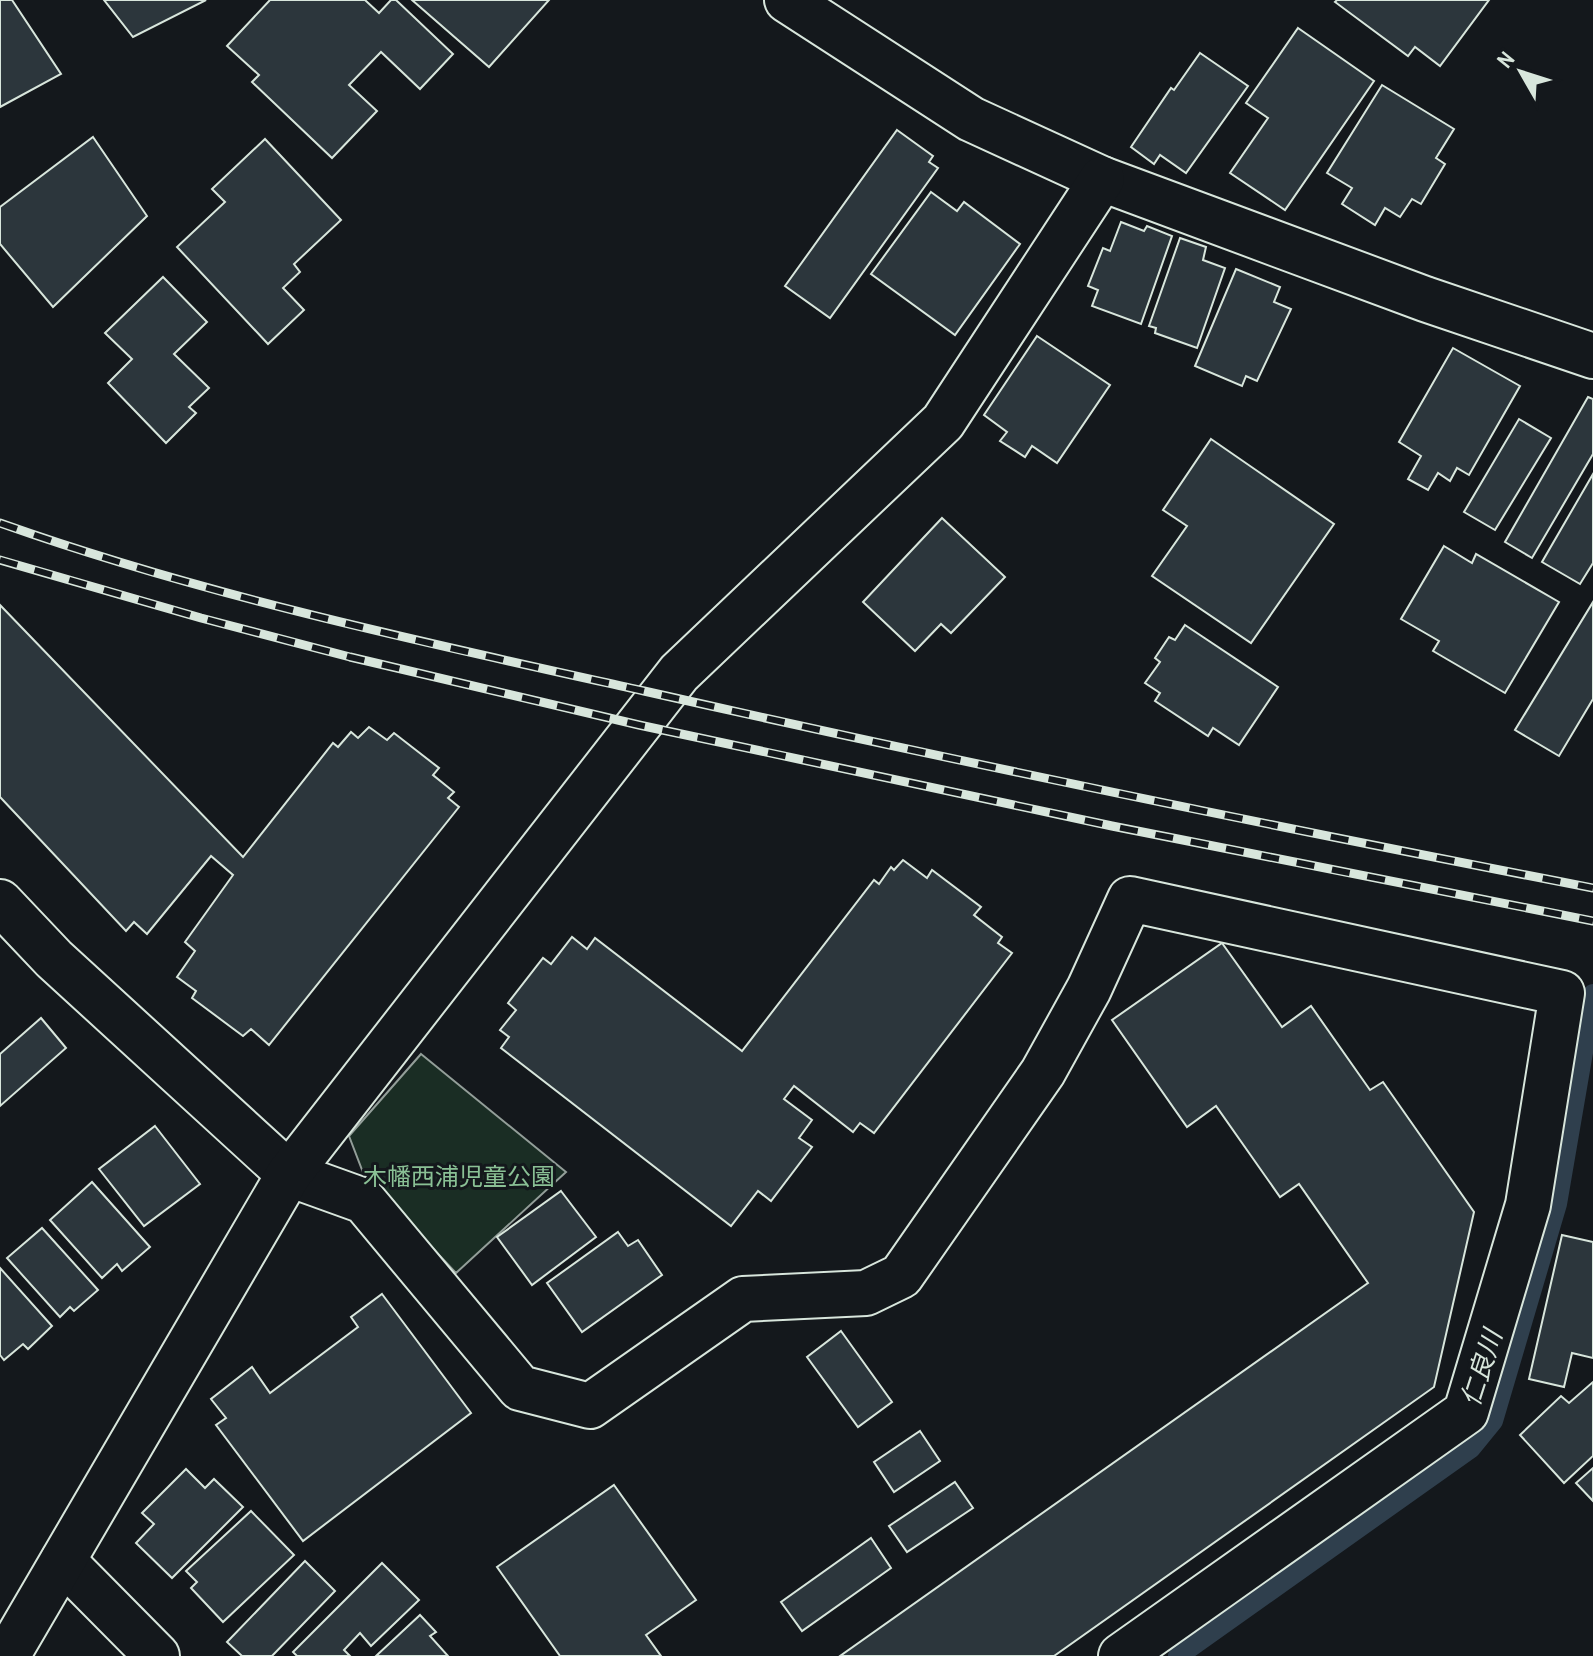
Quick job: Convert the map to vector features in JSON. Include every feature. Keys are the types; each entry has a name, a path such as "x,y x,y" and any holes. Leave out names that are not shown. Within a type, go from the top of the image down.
{"street":[{"path":"787,0 971,119 1102,179 1425,299 1593,356"},
{"path":"7,1656 289,1174 679,673 943,422 1102,179"},
{"path":"0,902 54,959 289,1174 364,1201 520,1388 590,1406 743,1299 866,1293 901,1276 1043,1072 1089,989 1130,899 1562,993 1528,1205 1466,1412 1121,1656"},
{"path":"63,1561 157,1656"}],"green space":[{"name":"木幡西浦児童公園","path":"421,1054 566,1172 456,1273 364,1175 349,1136"}],"building":[{"path":"0,0 12,0 61,74 0,107"},
{"path":"104,0 206,0 133,37"},
{"path":"270,0 365,0 379,13 391,0 396,0 453,54 420,89 381,52 349,85 377,111 332,158 252,82 259,75 227,46"},
{"path":"412,0 549,0 489,67"},
{"path":"1489,0 1440,66 1415,47 1408,56 1335,2"},
{"path":"1298,28 1374,81 1285,210 1230,173 1268,118 1246,103"},
{"path":"1200,53 1248,86 1186,173 1160,155 1154,164 1131,147 1171,88 1174,90"},
{"path":"1382,85 1454,129 1436,158 1445,164 1421,204 1412,199 1400,217 1385,208 1375,225 1342,204 1352,188 1327,173"},
{"path":"897,130 933,156 929,162 938,168 830,318 785,286"},
{"path":"93,137 147,216 53,307 0,244 0,207"},
{"path":"265,139 341,220 294,264 300,272 283,288 304,310 268,344 177,247 225,202 212,189"},
{"path":"931,192 957,211 964,202 1020,244 955,335 871,274"},
{"path":"1121,222 1144,231 1147,226 1172,236 1141,324 1092,306 1098,290 1088,286 1103,248 1110,251"},
{"path":"1180,238 1206,247 1203,260 1225,268 1197,348 1155,333 1156,328 1149,326"},
{"path":"1236,269 1280,287 1274,302 1291,309 1257,381 1246,376 1242,386 1195,366"},
{"path":"163,277 207,322 174,354 209,388 189,407 196,413 166,443 108,383 132,359 105,333"},
{"path":"1037,336 1110,385 1057,463 1032,446 1025,457 1000,441 1007,432 984,415"},
{"path":"1453,348 1520,386 1469,475 1457,468 1450,481 1438,473 1428,490 1408,479 1421,456 1399,442"},
{"path":"1588,397 1593,399 1593,454 1532,558 1505,542"},
{"path":"1519,419 1551,438 1495,530 1464,512"},
{"path":"1211,439 1334,524 1251,643 1152,576 1187,526 1163,510"},
{"path":"1593,474 1593,563 1580,584 1542,562"},
{"path":"942,518 1005,577 951,633 941,624 915,651 863,602"},
{"path":"1444,546 1472,563 1476,554 1559,602 1505,693 1433,651 1439,641 1401,619"},
{"path":"1593,602 1593,699 1559,756 1515,730"},
{"path":"0,605 243,857 333,743 338,747 351,732 358,738 369,727 387,740 394,733 439,768 433,775 454,792 448,798 459,807 269,1045 251,1029 243,1036 192,998 196,991 177,977 195,951 185,942 233,875 211,856 147,934 134,922 126,931 0,797"},
{"path":"1185,625 1278,687 1239,745 1213,728 1208,736 1155,701 1160,693 1145,683 1160,662 1155,658 1169,637 1175,640"},
{"path":"903,860 927,878 932,870 981,907 974,915 1002,937 998,943 1012,953 874,1133 860,1123 853,1132 794,1086 784,1099 812,1120 799,1138 812,1147 771,1201 758,1191 731,1226 501,1048 509,1037 500,1030 516,1010 508,1003 543,958 551,964 572,937 587,949 595,938 742,1051 874,880 879,884 891,867 894,870"},
{"path":"1222,943 1282,1027 1311,1006 1370,1090 1383,1082 1474,1212 1434,1387 1054,1656 840,1656 1368,1283 1299,1184 1280,1197 1216,1106 1187,1127 1112,1020"},
{"path":"41,1018 66,1048 0,1106 0,1054"},
{"path":"155,1126 200,1184 144,1226 99,1169"},
{"path":"92,1182 150,1247 122,1271 117,1264 102,1278 50,1220"},
{"path":"561,1191 596,1237 532,1285 497,1237"},
{"path":"42,1228 98,1290 74,1311 70,1307 60,1317 7,1258"},
{"path":"618,1232 628,1246 638,1240 662,1275 582,1332 547,1283"},
{"path":"1562,1235 1593,1242 1593,1358 1572,1353 1564,1387 1529,1379"},
{"path":"0,1268 52,1326 28,1349 23,1344 4,1360 0,1355"},
{"path":"382,1294 471,1413 303,1541 216,1425 226,1418 211,1399 252,1367 270,1393 358,1327 351,1317"},
{"path":"841,1331 892,1402 858,1427 807,1357"},
{"path":"1593,1382 1593,1456 1564,1483 1520,1435 1561,1396 1569,1403"},
{"path":"920,1431 940,1461 894,1492 874,1462"},
{"path":"1593,1468 1593,1501 1576,1483"},
{"path":"186,1469 205,1488 214,1479 243,1507 172,1578 136,1543 154,1524 142,1513"},
{"path":"955,1482 973,1508 907,1552 889,1526"},
{"path":"614,1485 696,1600 646,1635 661,1656 560,1656 497,1567"},
{"path":"251,1511 294,1555 223,1622 191,1588 197,1582 186,1571"},
{"path":"871,1538 891,1568 802,1631 781,1602"},
{"path":"305,1561 335,1591 272,1656 242,1656 227,1642"},
{"path":"382,1563 419,1600 371,1646 360,1633 344,1650 350,1656 297,1656 293,1652"},
{"path":"420,1615 436,1632 430,1636 448,1656 376,1656"}],"waterway":[{"name":"仁良川","path":"1178,1656 1471,1448 1493,1421 1557,1204 1593,994"}],"railway":[{"path":"0,523 158,574 238,596 481,655 1236,818 1593,888"},
{"path":"0,560 350,657 639,725 1112,826 1593,921"}]}
